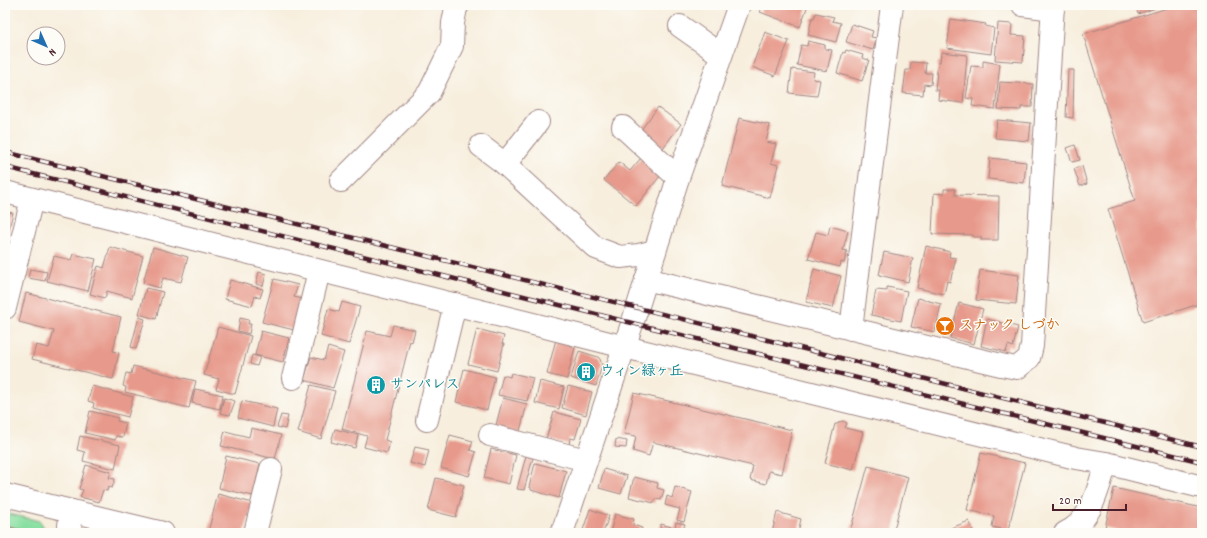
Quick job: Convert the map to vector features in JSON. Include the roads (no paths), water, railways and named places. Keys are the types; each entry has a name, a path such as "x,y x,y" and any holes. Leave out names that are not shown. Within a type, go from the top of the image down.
{"street":[{"path":"341,181 429,93 452,46 456,8 458,5"},
{"path":"562,533 625,347 678,178 739,5"},
{"path":"851,329 892,5"},
{"path":"646,279 1000,366 1017,368 1029,358 1032,346 1053,7 1023,5"},
{"path":"680,26 721,55"},
{"path":"505,164 538,122"},
{"path":"623,127 678,178"},
{"path":"481,146 505,164 596,248 620,257 639,255 655,251"},
{"path":"5,192 625,347 1076,458 1106,463 1202,487"},
{"path":"5,308 8,280 32,199"},
{"path":"293,378 319,271"},
{"path":"427,420 455,304"},
{"path":"490,435 586,460"},
{"path":"1065,533 1083,520 1093,504 1106,463"},
{"path":"255,533 271,469"},
{"path":"5,495 163,533"},
{"path":"72,511 70,525 72,533"}],"railway":[{"path":"5,152 1202,447"},
{"path":"5,167 632,323 1202,462"}],"place":[{"name":"スナック しづか","path":"945,326"},
{"name":"ウィン緑ヶ丘","path":"586,372"},
{"name":"サンパレス","path":"376,385"}]}
